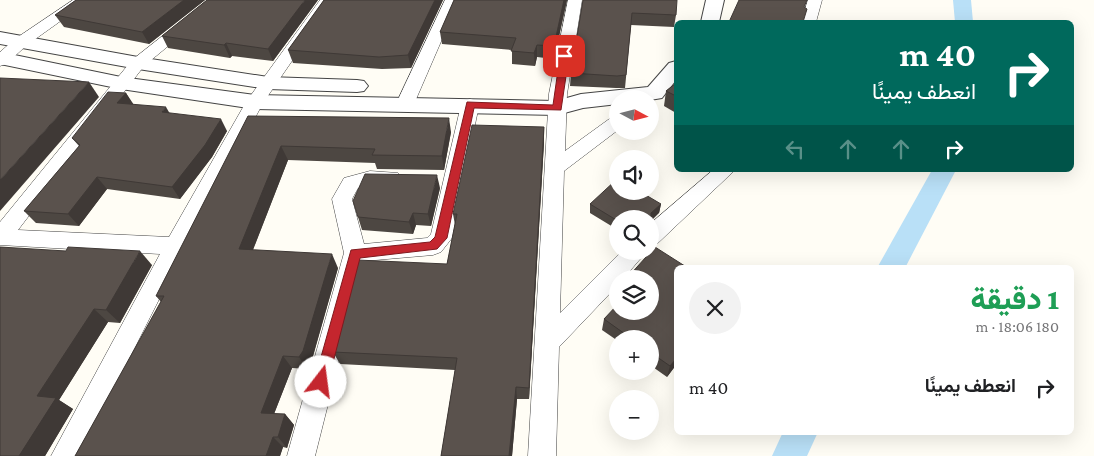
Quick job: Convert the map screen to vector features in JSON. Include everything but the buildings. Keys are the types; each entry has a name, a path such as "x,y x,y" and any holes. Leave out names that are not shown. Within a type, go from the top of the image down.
{"street":[{"path":"1,54 84,0"},
{"path":"0,237 138,64 216,0"},
{"path":"64,456 175,246 256,102 327,0"},
{"path":"408,95 452,0"},
{"path":"542,456 557,101 575,0"},
{"path":"711,20 716,0"},
{"path":"810,20 815,0"},
{"path":"21,42 138,64 268,83 408,95 581,102 609,100"},
{"path":"1,54 122,83 256,102 408,95 470,104 557,101"},
{"path":"655,90 674,68"},
{"path":"355,253 433,246 441,238 444,179 470,104"},
{"path":"555,168 609,128"},
{"path":"659,229 723,172"},
{"path":"301,456 355,253 342,198 351,183 370,178 407,179"},
{"path":"0,237 175,246"},
{"path":"548,342 627,260"}],"waterway":[{"path":"962,0 964,20"},
{"path":"893,265 943,172"},
{"path":"789,456 800,435"}],"route":[{"path":"321,382 355,253 433,246 441,238 470,104 557,108 564,56"}]}
